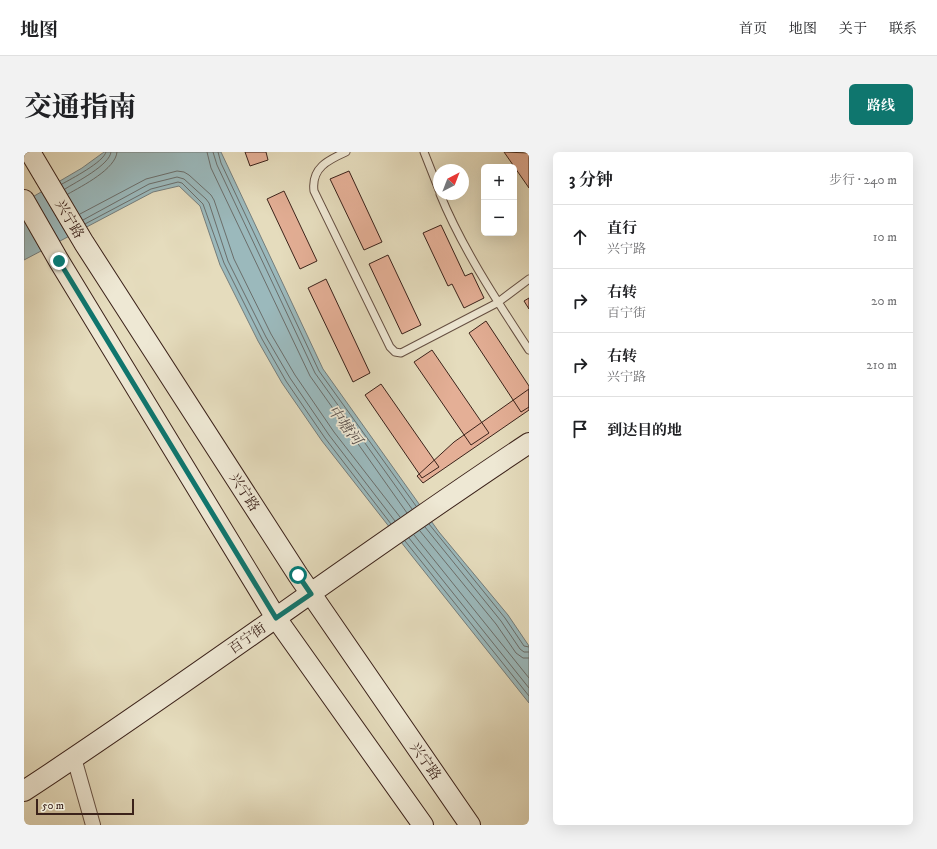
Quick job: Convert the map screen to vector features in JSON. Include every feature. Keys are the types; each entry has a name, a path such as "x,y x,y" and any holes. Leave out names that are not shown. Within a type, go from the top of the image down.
{"main road":[{"name":"兴宁路","path":"30,152 84,243 311,594 470,825"},
{"path":"24,200 59,261 276,618 423,825"},
{"name":"百宁街","path":"24,791 311,594 439,502 529,443"}],"street":[{"path":"74,758 93,825"}],"lane":[{"path":"346,152 328,160 317,172 313,182 314,191 390,347 395,352 401,353 498,302 529,279"},
{"path":"424,152 433,175"},
{"path":"442,200 449,216 498,302 529,350"}],"water":[{"name":"中塘河","path":"104,152 221,152 323,369 439,532 508,615 529,646 529,703 322,441 282,383 258,341 220,265 200,206 179,186 153,192 24,260 24,202 82,168"}],"building":[{"path":"245,152 266,152 268,160 250,166"},
{"path":"504,152 529,153 529,188 517,171 517,164 512,164"},
{"path":"349,171 382,242 364,250 330,179"},
{"path":"284,191 317,261 300,269 267,199"},
{"path":"441,225 465,276 472,273 484,298 464,308 452,284 448,286 423,233"},
{"path":"388,255 421,325 402,334 369,264"},
{"path":"326,279 370,373 353,382 308,288"},
{"path":"529,298 529,309 524,301"},
{"path":"486,321 529,386 529,407 521,412 469,333"},
{"path":"432,350 489,433 471,445 414,362"},
{"path":"381,384 439,467 422,478 365,395"},
{"path":"529,389 529,410 423,483 417,476 454,442"}],"route":[{"path":"59,261 276,618 311,594 298,575"}]}
